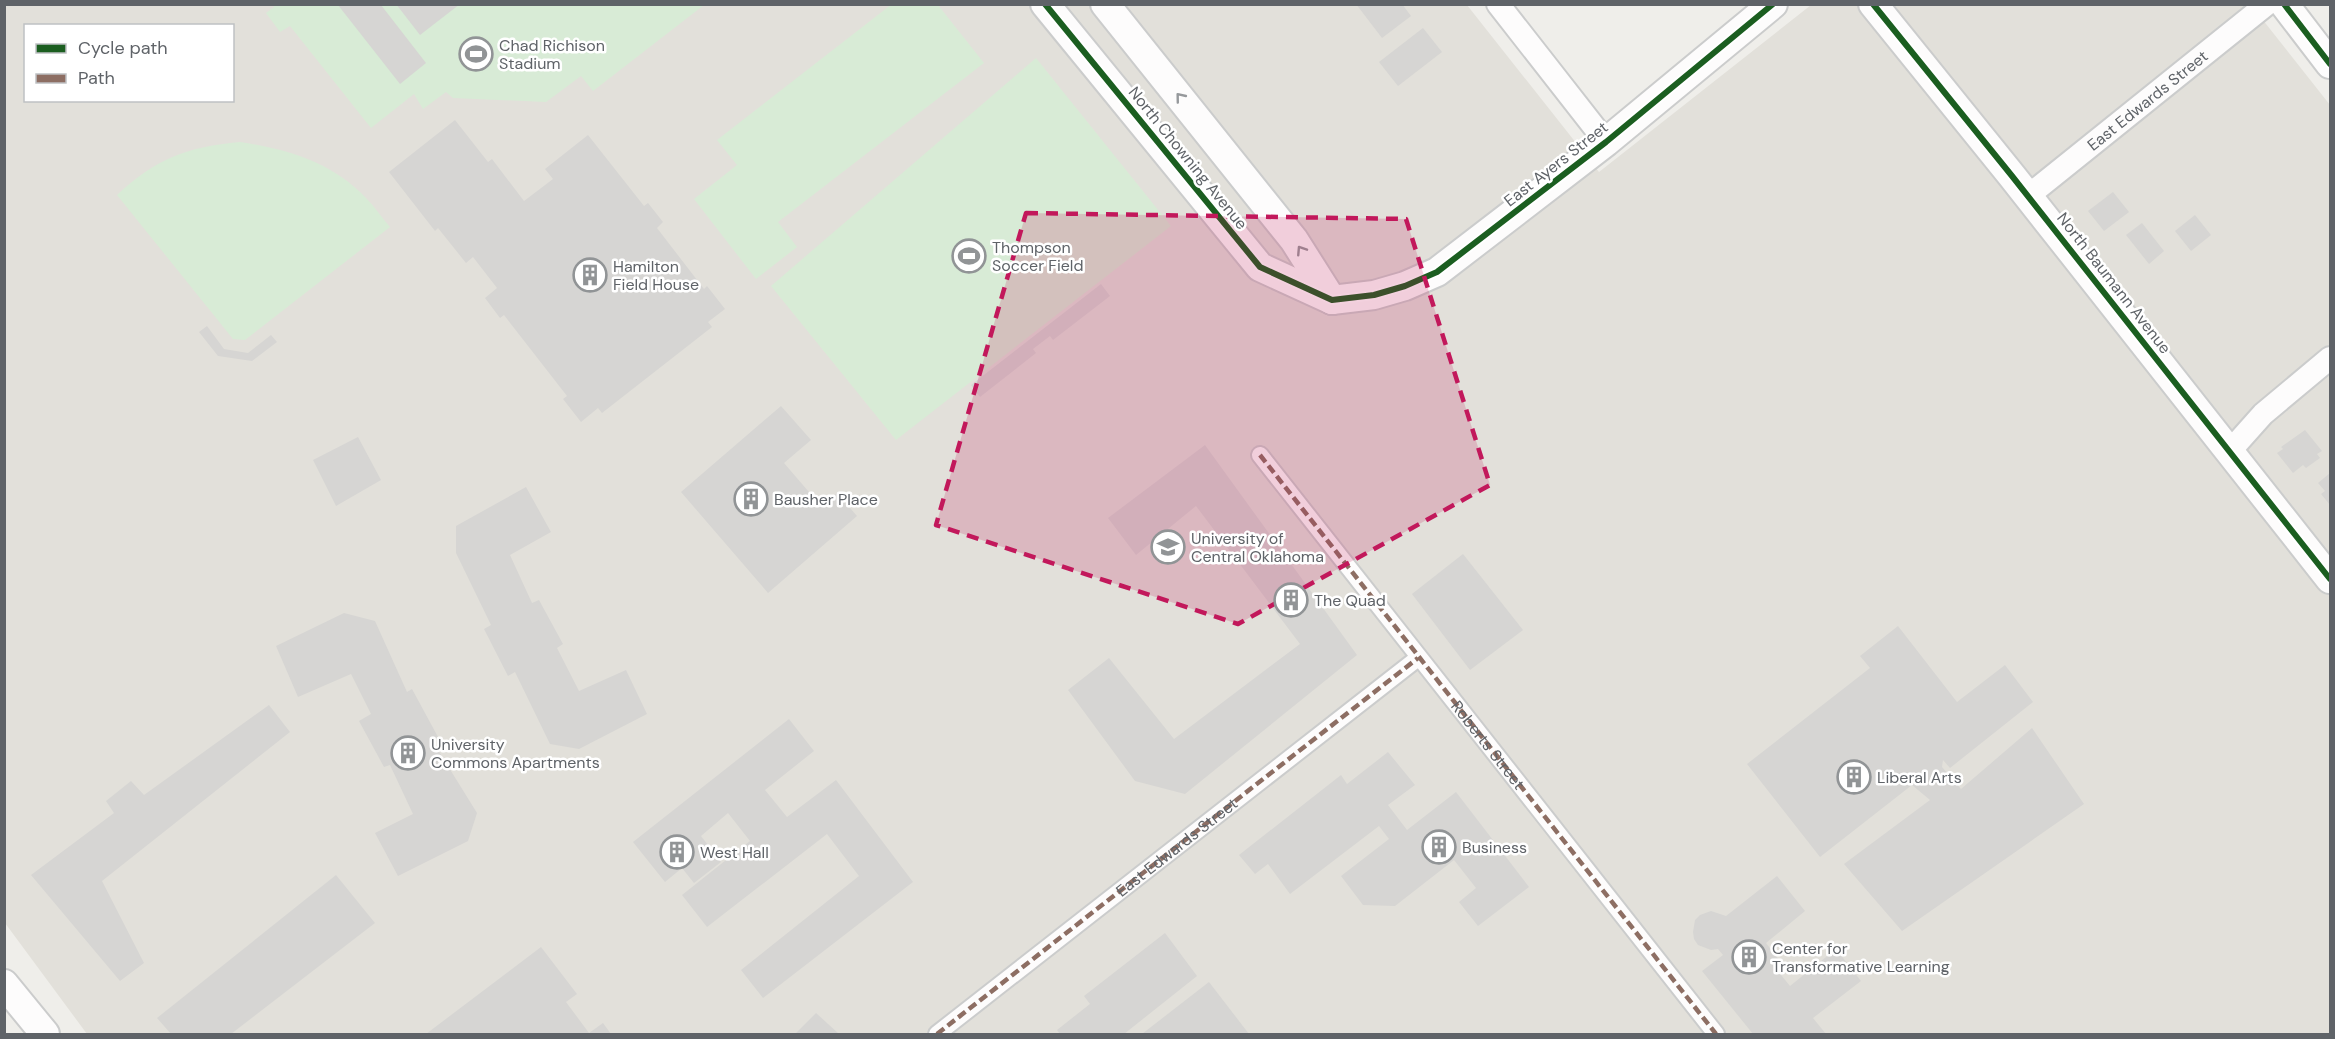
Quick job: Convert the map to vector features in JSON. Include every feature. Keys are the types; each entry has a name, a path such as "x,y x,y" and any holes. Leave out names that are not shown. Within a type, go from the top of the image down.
{"street":[{"name":"North Chowning Avenue","path":"1105,4 1294,240 1332,300"},
{"path":"1498,4 1606,142"},
{"name":"East Ayers Street","path":"1332,300 1374,295 1405,286 1437,272 1606,142 1773,4"},
{"name":"North Baumann Avenue","path":"1873,4 2331,579"},
{"name":"East Edwards Street","path":"2028,196 2267,4"},
{"path":"2284,4 2331,64"},
{"name":"North Chowning Avenue","path":"1051,7 1260,267 1332,300"},
{"path":"2230,451 2263,414 2331,358"},
{"name":"Roberts Street","path":"1260,455 1716,1035"},
{"name":"East Edwards Street","path":"937,1035 1418,658"},
{"path":"4,984 45,1035"}],"highlighted area":[{"path":"1026,213 1406,219 1490,485 1238,624 936,525"}],"shaded area":[{"name":"University of Central Oklahoma","path":"4,5 1467,5 1599,172 1811,5 2251,5 2330,105 2330,1034 87,1034 5,923"}],"green space":[{"name":"Chad Richison Stadium","path":"273,4 704,5 593,91 581,76 546,102 453,98 446,92 423,109 414,94 371,128 290,26 280,32 266,13 274,7"},
{"path":"892,4 938,5 984,63 778,222 797,247 756,279 694,199 737,165 717,140"},
{"name":"Thompson Soccer Field","path":"1036,58 1171,226 896,440 771,286"},
{"path":"240,142 292,153 324,166 353,186 369,201 390,227 245,340 233,339 117,195 146,172 174,156 204,147"}],"building":[{"path":"396,4 460,4 420,35"},
{"path":"1356,4 1402,4 1411,16 1382,38"},
{"path":"338,5 381,5 426,63 400,84"},
{"path":"1423,28 1442,52 1398,86 1379,62"},
{"name":"Hamilton Field House","path":"455,120 488,162 492,159 524,201 553,179 545,169 588,135 644,206 648,203 663,222 657,228 704,289 707,286 725,309 708,322 712,327 602,413 598,408 581,422 563,399 567,396 504,315 500,318 485,298 497,288 473,257 466,263 438,228 435,231 389,172"},
{"path":"2113,192 2129,212 2104,231 2088,211"},
{"path":"2195,215 2211,235 2191,251 2175,231"},
{"path":"2142,223 2164,251 2149,264 2126,235"},
{"path":"1101,284 1110,296 1053,340 1050,336 1033,349 1036,353 980,397 971,385"},
{"path":"207,326 224,349 248,353 271,335 277,342 252,361 218,356 199,332"},
{"name":"Bausher Place","path":"781,406 811,440 784,463 821,506 837,493 857,516 768,593 681,492"},
{"path":"2305,430 2322,451 2317,454 2320,458 2306,468 2303,465 2293,473 2277,453 2283,449 2281,447"},
{"path":"358,437 381,480 336,506 313,460"},
{"name":"The Quad","path":"1205,445 1357,655 1185,794 1135,781 1068,690 1109,658 1174,739 1300,644 1196,506 1136,555 1108,518"},
{"path":"2330,473 2330,505 2321,494 2325,491 2318,483"},
{"name":"University Commons Apartments","path":"526,487 551,532 510,555 532,603 539,600 563,644 557,648 579,691 626,670 647,714 579,749 550,744 515,672 508,676 484,629 491,625 456,553 456,526"},
{"path":"1463,554 1523,630 1470,670 1412,594"},
{"name":"University Commons Apartments","path":"344,613 375,621 407,692 412,689 438,737 433,742 477,813 468,841 398,876 375,833 413,814 390,765 384,767 359,721 371,714 351,674 298,697 276,646"},
{"name":"Liberal Arts","path":"1898,626 1957,702 2005,665 2033,702 1950,768 1943,760 1942,767 1961,789 2032,728 2084,804 1902,931 1844,864 1930,800 1912,785 1820,857 1747,764 1870,668 1860,656"},
{"path":"269,705 290,732 102,881 144,963 120,981 31,875 114,813 106,801 131,781 144,795"},
{"name":"West Hall","path":"789,719 814,751 765,790 787,817 836,780 913,882 763,998 741,970 859,876 827,834 707,927 682,895 750,841 728,813 701,836 721,862 694,883 682,868 665,882 633,842"},
{"name":"Business","path":"1388,752 1415,785 1388,805 1407,830 1456,792 1529,887 1478,926 1459,902 1476,888 1454,860 1395,906 1363,905 1341,876 1389,839 1379,826 1290,894 1268,864 1255,874 1239,855 1341,775 1347,784"},
{"path":"336,875 375,923 231,1034 171,1034 157,1018"},
{"name":"Center for Transformative Learning","path":"1777,876 1805,911 1766,943 1779,960 1773,965 1790,986 1836,949 1861,981 1813,1018 1826,1034 1753,1034 1702,971 1723,955 1718,949 1711,950 1698,945 1693,932 1695,920 1700,915 1711,911 1726,916"},
{"path":"1165,933 1197,976 1124,1034 1060,1034 1057,1030 1090,1004 1084,996"},
{"path":"541,947 577,994 566,1002 589,1033 603,1023 611,1034 426,1034"},
{"path":"1209,982 1249,1034 1142,1034"},
{"path":"816,1013 839,1034 795,1034"}],"marked path":[{"path":"1260,455 1716,1034"},
{"path":"937,1034 1418,658"}],"cycle path":[{"path":"1045,4 1260,267 1332,300 1374,295 1405,286 1437,272 1606,142 1773,4"},
{"path":"1873,4 2330,579"},
{"path":"2284,4 2330,64"}],"place":[{"name":"Chad Richison Stadium","path":"476,54"},
{"name":"Thompson Soccer Field","path":"969,256"},
{"name":"Hamilton Field House","path":"590,275"},
{"name":"Bausher Place","path":"751,499"},
{"name":"University of Central Oklahoma","path":"1168,547"},
{"name":"The Quad","path":"1291,600"},
{"name":"University Commons Apartments","path":"408,753"},
{"name":"Liberal Arts","path":"1854,777"},
{"name":"Business","path":"1439,847"},
{"name":"West Hall","path":"677,852"},
{"name":"Center for Transformative Learning","path":"1749,957"}]}
